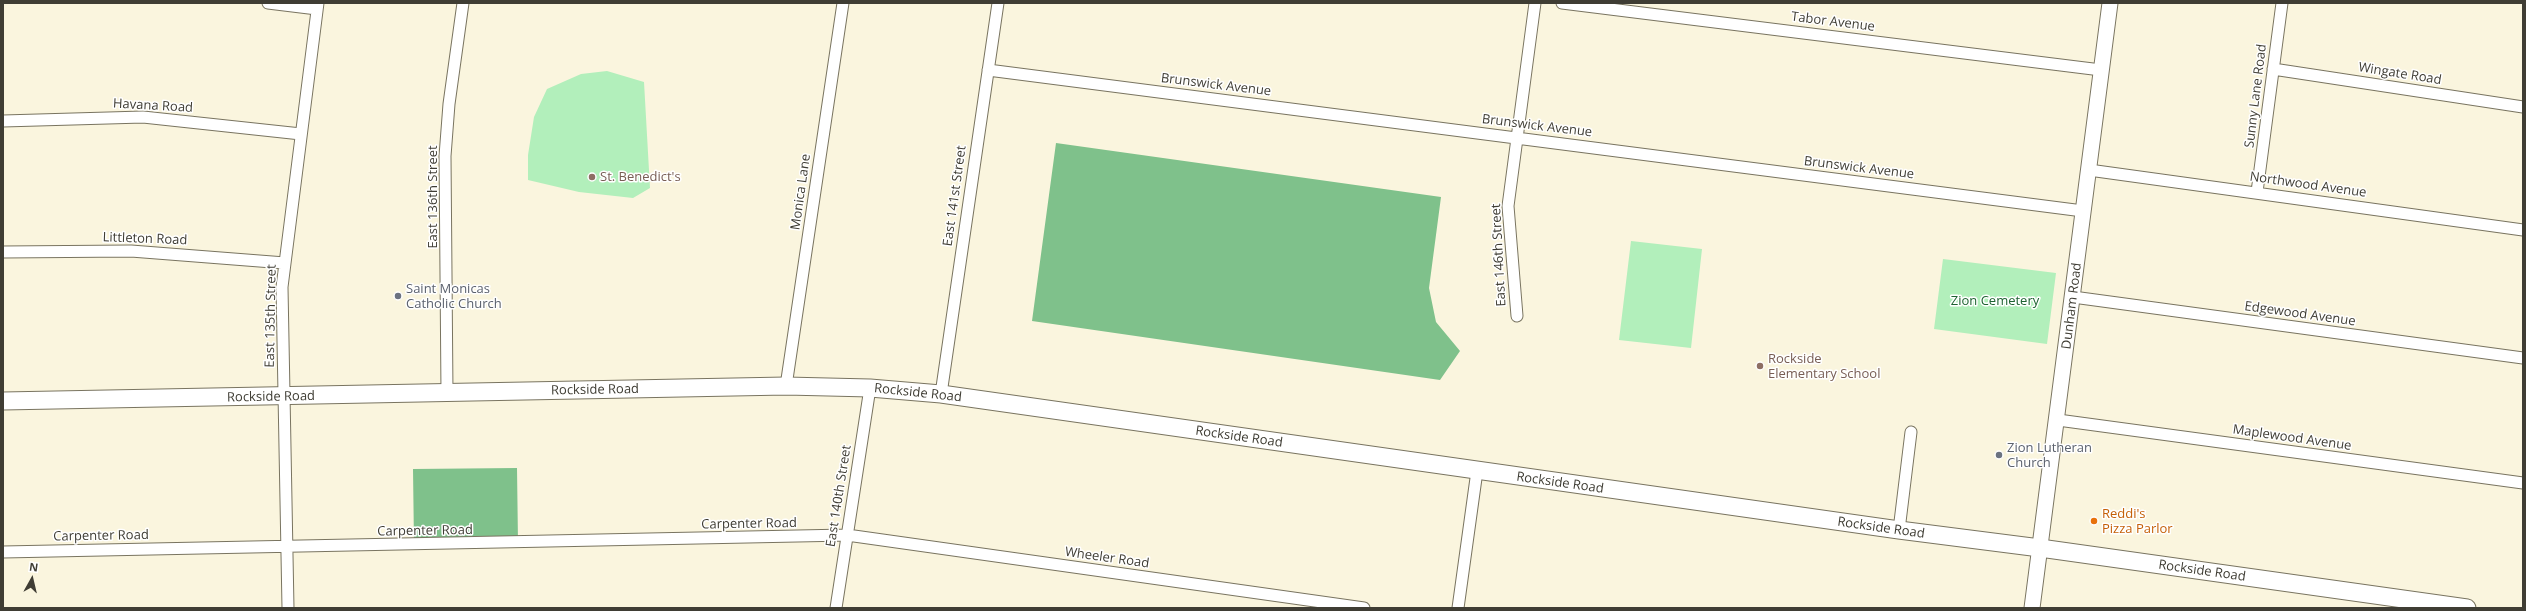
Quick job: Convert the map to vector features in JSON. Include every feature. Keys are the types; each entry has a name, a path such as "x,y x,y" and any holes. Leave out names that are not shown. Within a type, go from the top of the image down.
{"main road":[{"name":"Rockside Road","path":"3,401 285,397 786,386 870,388 941,394 1477,471 2467,608"}],"street":[{"path":"268,3 317,6"},
{"name":"East 136th Street","path":"447,393 445,156 449,104 463,3"},
{"name":"Monica Lane","path":"786,386 843,3"},
{"name":"East 141st Street","path":"941,394 998,3"},
{"name":"East 146th Street","path":"1517,316 1508,206 1535,3"},
{"name":"Tabor Avenue","path":"1562,3 2102,70"},
{"name":"Dunham Road","path":"2032,608 2058,420 2110,3"},
{"name":"Sunny Lane Road","path":"2257,192 2282,3"},
{"name":"East 135th Street","path":"288,608 285,397 282,318 285,263 317,6"},
{"name":"Wingate Road","path":"2273,69 2523,107"},
{"name":"Brunswick Avenue","path":"988,70 2083,211"},
{"name":"Havana Road","path":"3,121 142,117 301,134"},
{"name":"Northwood Avenue","path":"2089,170 2257,192 2523,230"},
{"name":"Littleton Road","path":"3,252 131,250 285,263"},
{"name":"Edgewood Avenue","path":"2073,297 2523,358"},
{"name":"East 140th Street","path":"836,608 870,388"},
{"name":"Maplewood Avenue","path":"2058,420 2523,483"},
{"path":"1899,530 1911,432"},
{"path":"1458,608 1477,471"},
{"name":"Carpenter Road","path":"3,552 287,545 422,545 847,536"},
{"name":"Wheeler Road","path":"847,536 1364,608"}],"green space":[{"path":"607,71 644,82 650,188 633,198 579,192 528,180 528,155 534,117 547,89 581,74"},
{"path":"1056,143 1441,197 1429,288 1436,322 1460,351 1440,380 1032,321"},
{"path":"1631,241 1702,249 1691,348 1619,340"},
{"name":"Zion Cemetery","path":"1943,259 2056,273 2047,344 1934,329"},
{"path":"517,468 518,543 414,545 413,469"}],"place":[{"name":"St. Benedict's","path":"592,177"},
{"name":"Saint Monicas Catholic Church","path":"398,296"},
{"name":"Rockside Elementary School","path":"1760,366"},
{"name":"Zion Lutheran Church","path":"1999,455"},
{"name":"Reddi's Pizza Parlor","path":"2094,521"}]}
